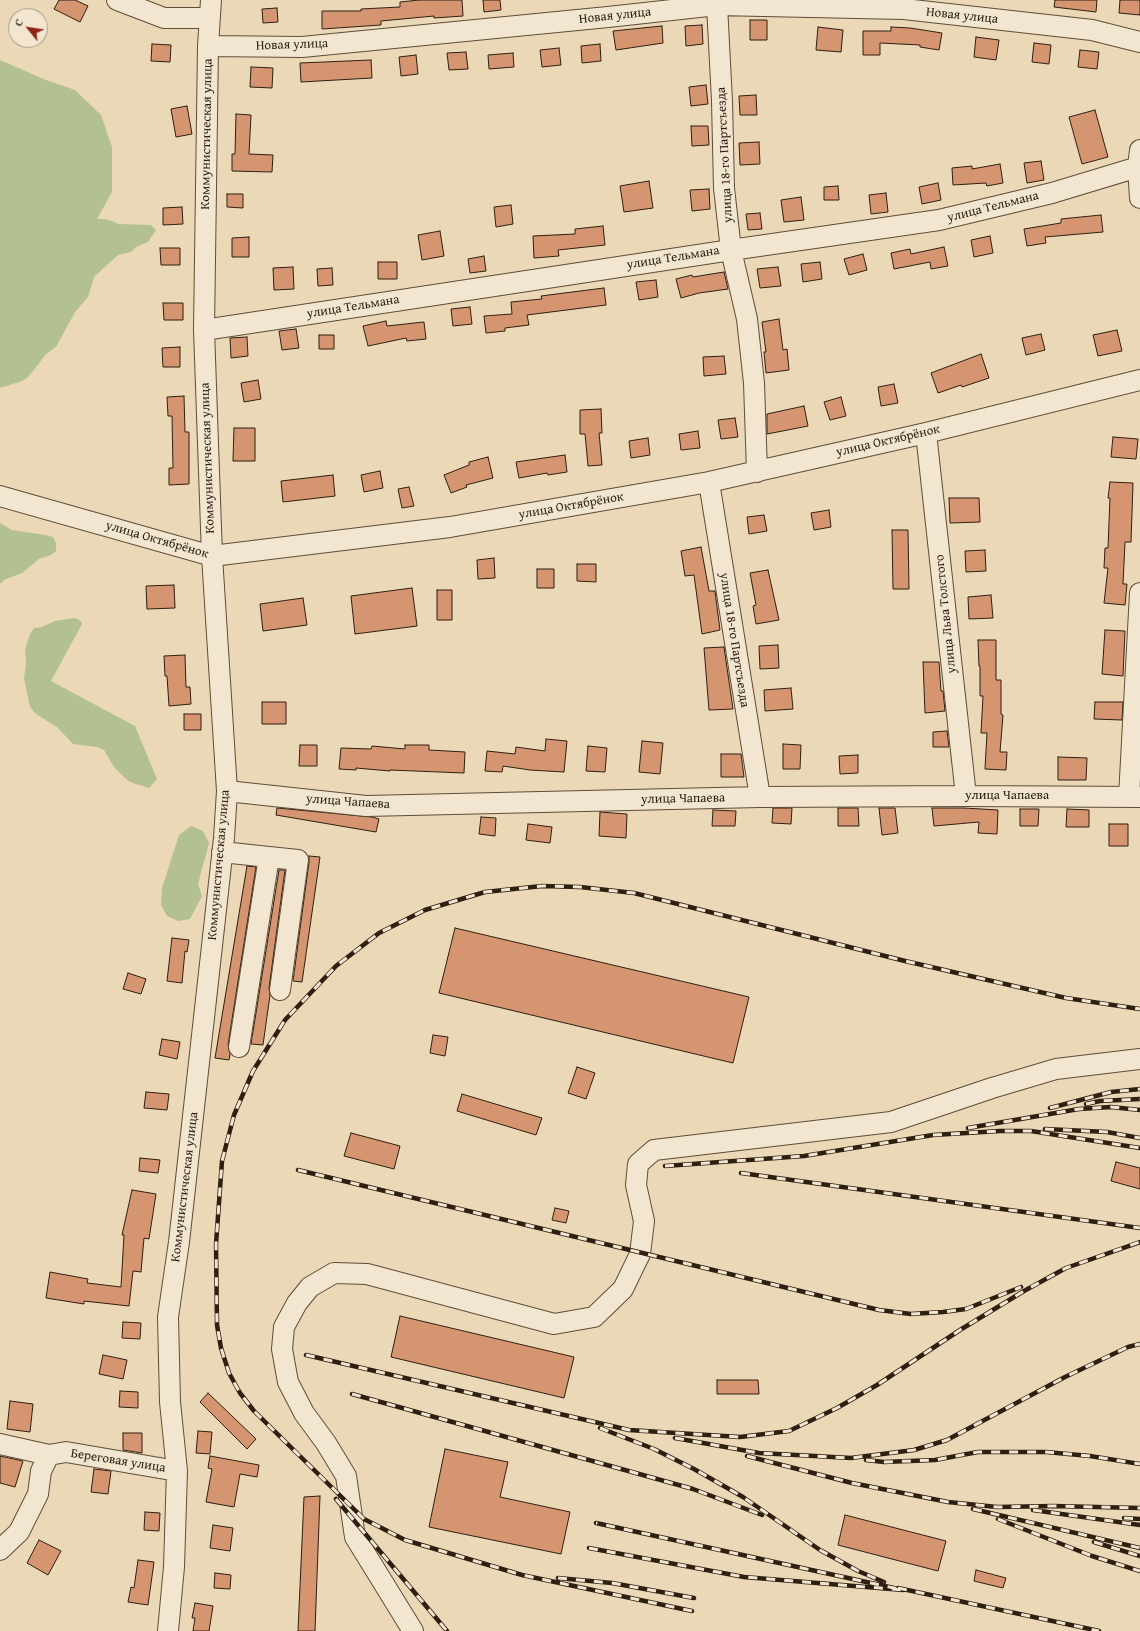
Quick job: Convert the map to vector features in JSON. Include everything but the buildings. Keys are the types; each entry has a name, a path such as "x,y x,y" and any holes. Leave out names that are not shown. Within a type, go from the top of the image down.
{"street":[{"path":"117,0 164,18 210,9"},
{"name":"Новая улица","path":"208,46 302,47 607,9 717,5 904,9 1092,30 1140,42"},
{"name":"улица 18-го Партсъезда","path":"717,5 722,101 724,188 731,250 747,318 754,383 757,472"},
{"name":"Коммунистическая улица","path":"168,1631 174,1567 177,1471 170,1402 168,1317 179,1242 222,852 227,791 212,556 204,330 208,46 210,9"},
{"path":"1139,159 1140,198"},
{"name":"улица Тельмана","path":"204,330 939,220 1052,193 1139,159"},
{"name":"улица Октябрёнок","path":"0,496 212,556 450,527 709,482 926,433 1140,380"},
{"name":"улица Льва Толстого","path":"926,433 966,796"},
{"name":"улица 18-го Партсъезда","path":"709,482 760,797"},
{"path":"1134,797 1140,593"},
{"name":"улица Чапаева","path":"227,791 366,806 760,797 1134,797"},
{"path":"222,852 298,860 280,990"},
{"path":"239,1047 269,857"},
{"path":"413,1631 355,1537 346,1476 326,1443 304,1413 288,1382 282,1349 284,1327 297,1303 310,1287 334,1272 367,1274 554,1324 594,1317 623,1289 640,1254 644,1221 636,1185 638,1164 654,1150 891,1122 992,1088 1056,1069 1140,1059"},
{"path":"0,1444 48,1456 41,1471 38,1494 19,1532 0,1550"},
{"name":"Береговая улица","path":"48,1456 66,1452 177,1471"}],"green space":[{"path":"0,60 46,80 75,90 101,115 112,147 112,192 97,219 106,219 119,224 151,225 156,230 148,242 136,247 131,252 118,255 94,277 88,297 75,312 56,347 46,354 28,377 22,381 0,388"},
{"path":"0,523 12,530 53,537 56,543 56,551 51,555 39,559 22,573 4,580 0,584"},
{"path":"75,618 81,621 82,624 51,681 135,726 157,779 149,788 130,782 124,777 114,767 104,750 97,747 73,744 57,727 36,714 30,707 24,678 26,664 25,649 30,634 34,628 42,627 55,621"},
{"path":"191,826 203,831 209,843 198,884 202,896 190,919 178,921 167,916 161,905 162,888 179,835"}],"railway":[{"path":"692,1611 522,1575 405,1540 364,1519 254,1411 240,1393 229,1373 221,1348 217,1325 216,1244 222,1161 234,1115 253,1071 285,1020 336,966 379,933 425,910 485,892 542,886 580,887 634,893 905,961 1066,998 1140,1009"},
{"path":"1050,1108 1111,1092 1140,1089"},
{"path":"1086,1104 1100,1101 1140,1099"},
{"path":"968,1128 1079,1109 1111,1107 1140,1110"},
{"path":"1045,1129 1107,1132 1140,1138"},
{"path":"665,1166 804,1156 933,1135 1000,1131 1031,1131 1140,1148"},
{"path":"298,1170 879,1310 911,1314 966,1309 1021,1287"},
{"path":"741,1173 1140,1228"},
{"path":"306,1355 629,1430 740,1437 789,1431 837,1408 877,1385 960,1330 1024,1291 1066,1268 1140,1242"},
{"path":"675,1438 759,1453 851,1458 914,1450 947,1440 1065,1377 1128,1347 1140,1344"},
{"path":"352,1394 693,1489 762,1515"},
{"path":"600,1428 654,1449 694,1469 743,1497 820,1550 858,1571 884,1582"},
{"path":"866,1460 884,1462 935,1460 978,1452 1046,1452 1090,1456 1140,1464"},
{"path":"747,1456 852,1483 948,1502 997,1507 1053,1506 1140,1508"},
{"path":"336,1499 447,1631"},
{"path":"973,1509 1140,1548"},
{"path":"1033,1510 1140,1525"},
{"path":"1124,1518 1140,1519"},
{"path":"998,1519 1092,1556 1140,1571"},
{"path":"589,1548 744,1577 903,1590 596,1523"},
{"path":"1094,1542 1140,1556"},
{"path":"558,1578 612,1583 694,1598"},
{"path":"898,1588 1099,1631"}]}
